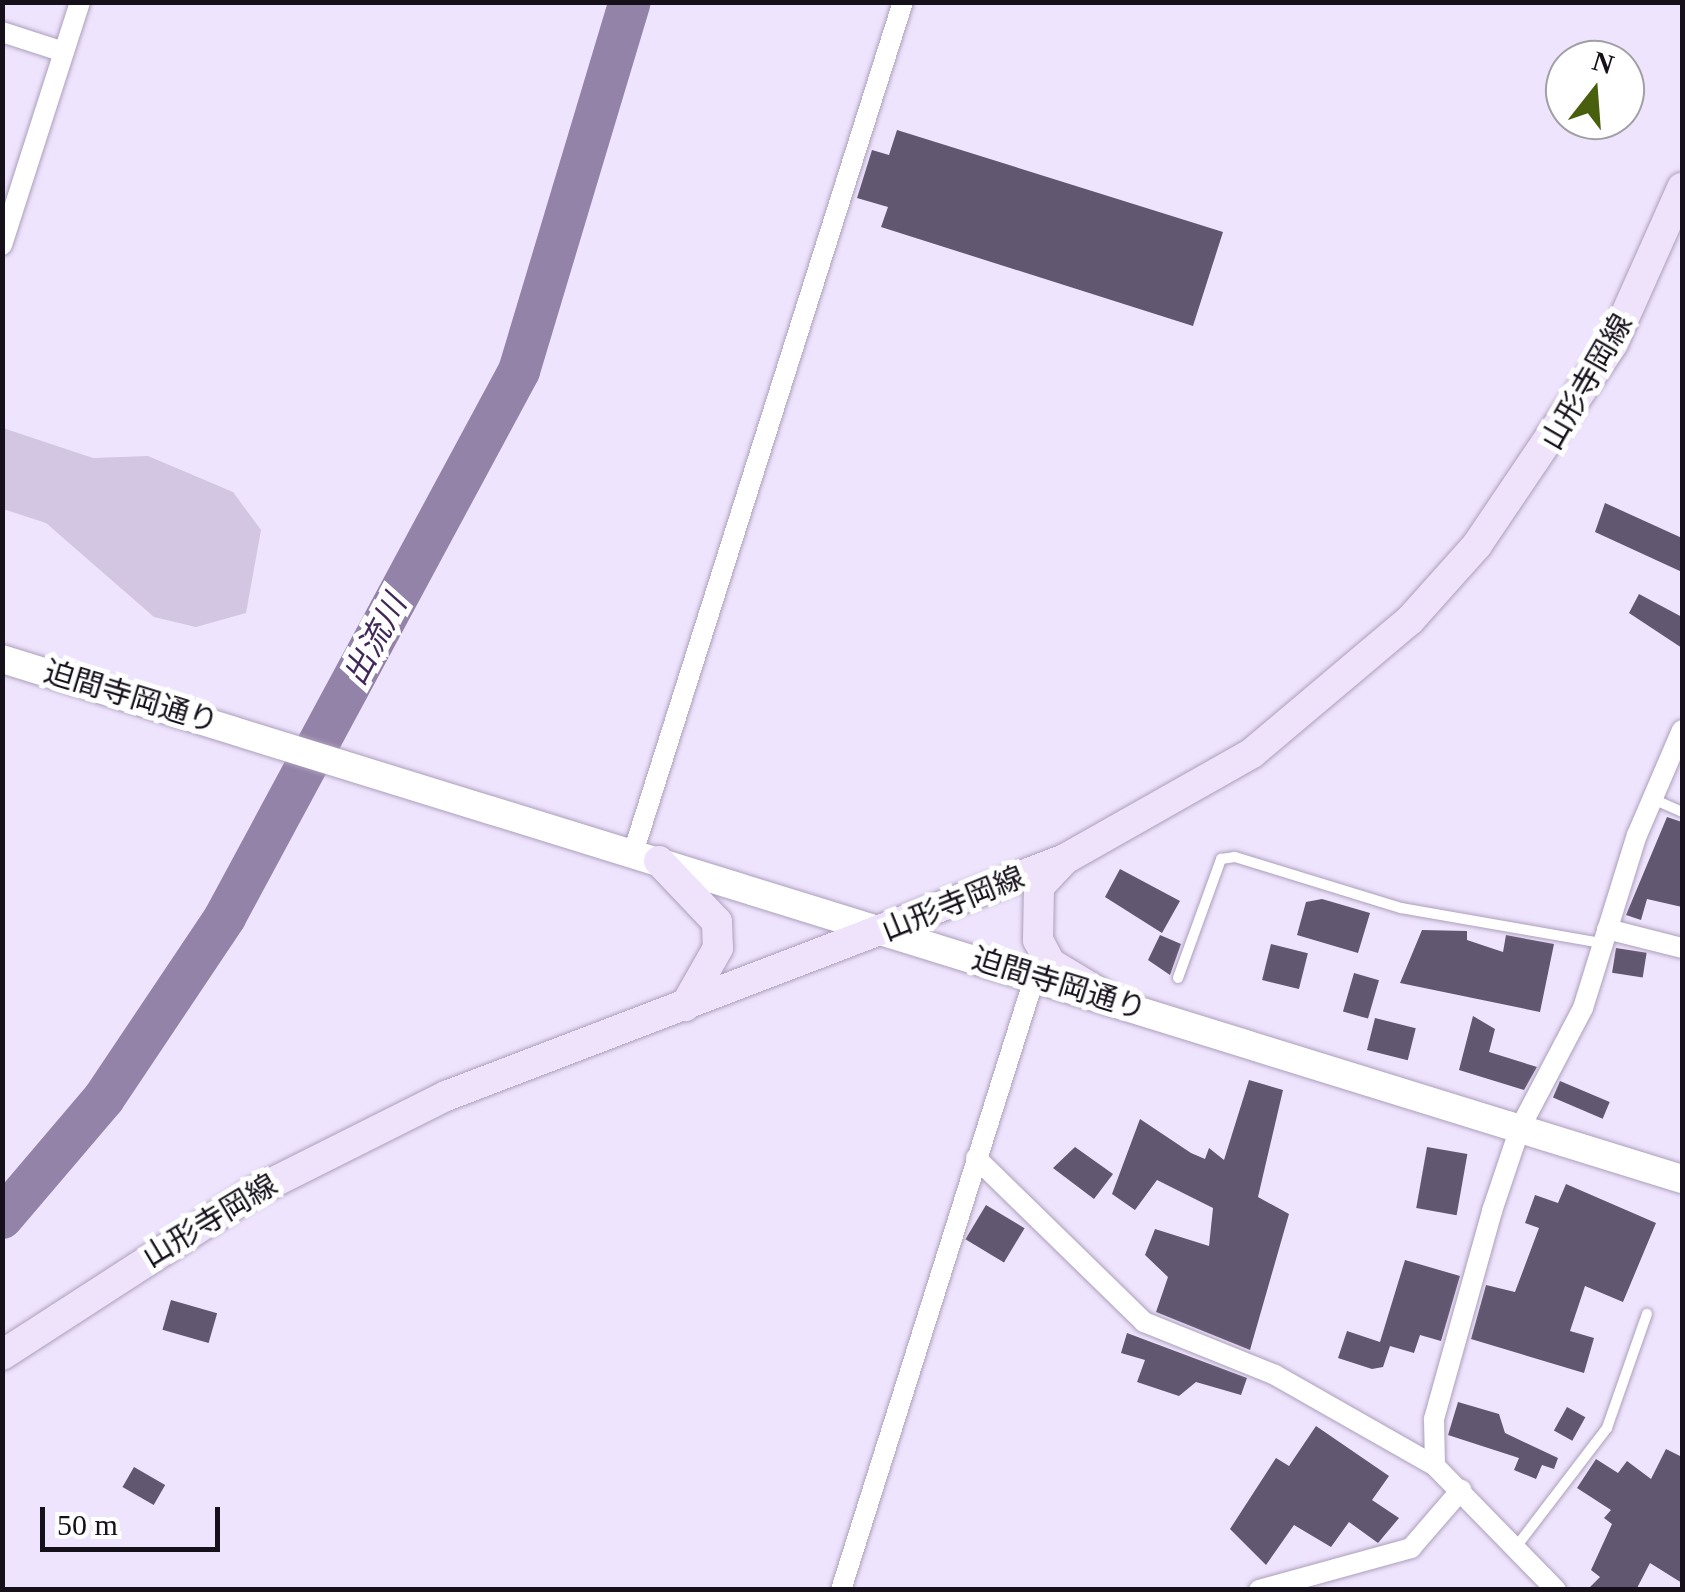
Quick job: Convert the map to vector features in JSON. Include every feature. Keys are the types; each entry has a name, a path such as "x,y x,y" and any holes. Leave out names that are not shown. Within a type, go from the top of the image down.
{"main road":[{"name":"山形寺岡線","path":"2,1355 321,1158 446,1096 888,931 1065,859 1252,753 1410,620 1547,453 1621,328 1681,196"},
{"path":"646,857 718,922 718,948 685,1006"},
{"path":"1065,859 1040,886 1038,940 1050,963 1108,998"}],"street":[{"path":"2,245 80,2"},
{"path":"646,857 903,2"},
{"path":"2,32 64,52"},
{"name":"迫間寺岡通り","path":"2,659 1108,998 1682,1179"},
{"path":"1435,1466 1434,1419 1520,1128 1583,1008 1652,799 1682,730"},
{"path":"1604,936 1682,948"},
{"path":"840,1590 1035,976"},
{"path":"976,1158 1144,1322 1276,1375 1435,1466 1556,1590"},
{"path":"1259,1590 1411,1548 1461,1490"}],"lane":[{"path":"1652,799 1682,812"},
{"path":"1178,978 1221,859 1235,857 1400,908 1604,936"},
{"path":"1516,1548 1606,1428 1647,1314"}],"shaded area":[{"path":"3,428 93,458 148,456 233,492 261,530 246,613 196,627 154,617 46,523 3,509"}],"building":[{"path":"897,130 1223,232 1193,326 881,227 888,207 857,198 872,150 889,155"},
{"path":"1605,503 1682,538 1682,572 1595,532"},
{"path":"1639,594 1682,617 1682,648 1629,613"},
{"path":"1667,817 1682,822 1682,907 1647,899 1641,920 1626,915"},
{"path":"1120,869 1180,901 1162,933 1105,897"},
{"path":"1322,899 1370,913 1358,953 1297,935 1306,902"},
{"path":"1422,930 1467,931 1467,940 1503,952 1506,935 1554,944 1540,1012 1400,983"},
{"path":"1160,935 1181,944 1170,975 1148,960"},
{"path":"1271,944 1308,953 1299,989 1262,980"},
{"path":"1616,948 1647,953 1643,978 1612,973"},
{"path":"1354,973 1379,980 1368,1019 1343,1011"},
{"path":"1473,1016 1495,1029 1489,1052 1537,1067 1524,1090 1459,1070"},
{"path":"1375,1018 1416,1028 1408,1060 1367,1050"},
{"path":"1249,1080 1283,1090 1258,1197 1289,1214 1250,1350 1156,1312 1168,1277 1145,1255 1155,1229 1209,1246 1213,1208 1157,1180 1135,1210 1112,1194 1140,1119 1191,1153 1205,1159 1209,1148 1224,1160"},
{"path":"1560,1081 1610,1102 1603,1119 1553,1098"},
{"path":"1075,1147 1113,1174 1094,1199 1053,1168"},
{"path":"1427,1147 1467,1154 1457,1215 1416,1208"},
{"path":"1566,1184 1656,1223 1623,1302 1585,1286 1570,1331 1594,1338 1584,1373 1471,1339 1486,1285 1515,1292 1539,1228 1525,1223 1535,1195 1558,1203"},
{"path":"986,1205 1025,1228 1004,1262 965,1239"},
{"path":"1405,1260 1460,1276 1441,1341 1420,1335 1414,1353 1390,1346 1383,1367 1372,1369 1338,1358 1347,1331 1380,1342"},
{"path":"171,1300 217,1313 209,1343 162,1330"},
{"path":"1127,1333 1247,1378 1241,1395 1196,1382 1179,1396 1137,1382 1145,1360 1121,1353"},
{"path":"1458,1402 1499,1414 1505,1433 1558,1458 1554,1469 1542,1465 1536,1479 1514,1470 1519,1458 1448,1435"},
{"path":"1567,1407 1585,1417 1572,1441 1554,1431"},
{"path":"1316,1426 1389,1476 1372,1500 1399,1518 1378,1543 1349,1522 1331,1547 1294,1525 1266,1565 1230,1529 1276,1458 1289,1466"},
{"path":"1666,1449 1682,1457 1682,1583 1650,1563 1636,1590 1587,1590 1600,1577 1591,1570 1612,1524 1604,1518 1611,1510 1577,1488 1596,1459 1618,1473 1627,1461 1651,1479"},
{"path":"134,1467 165,1485 154,1505 122,1487"}],"waterway":[{"name":"出流川","path":"2,1218 104,1098 225,917 519,371 630,2"}]}
